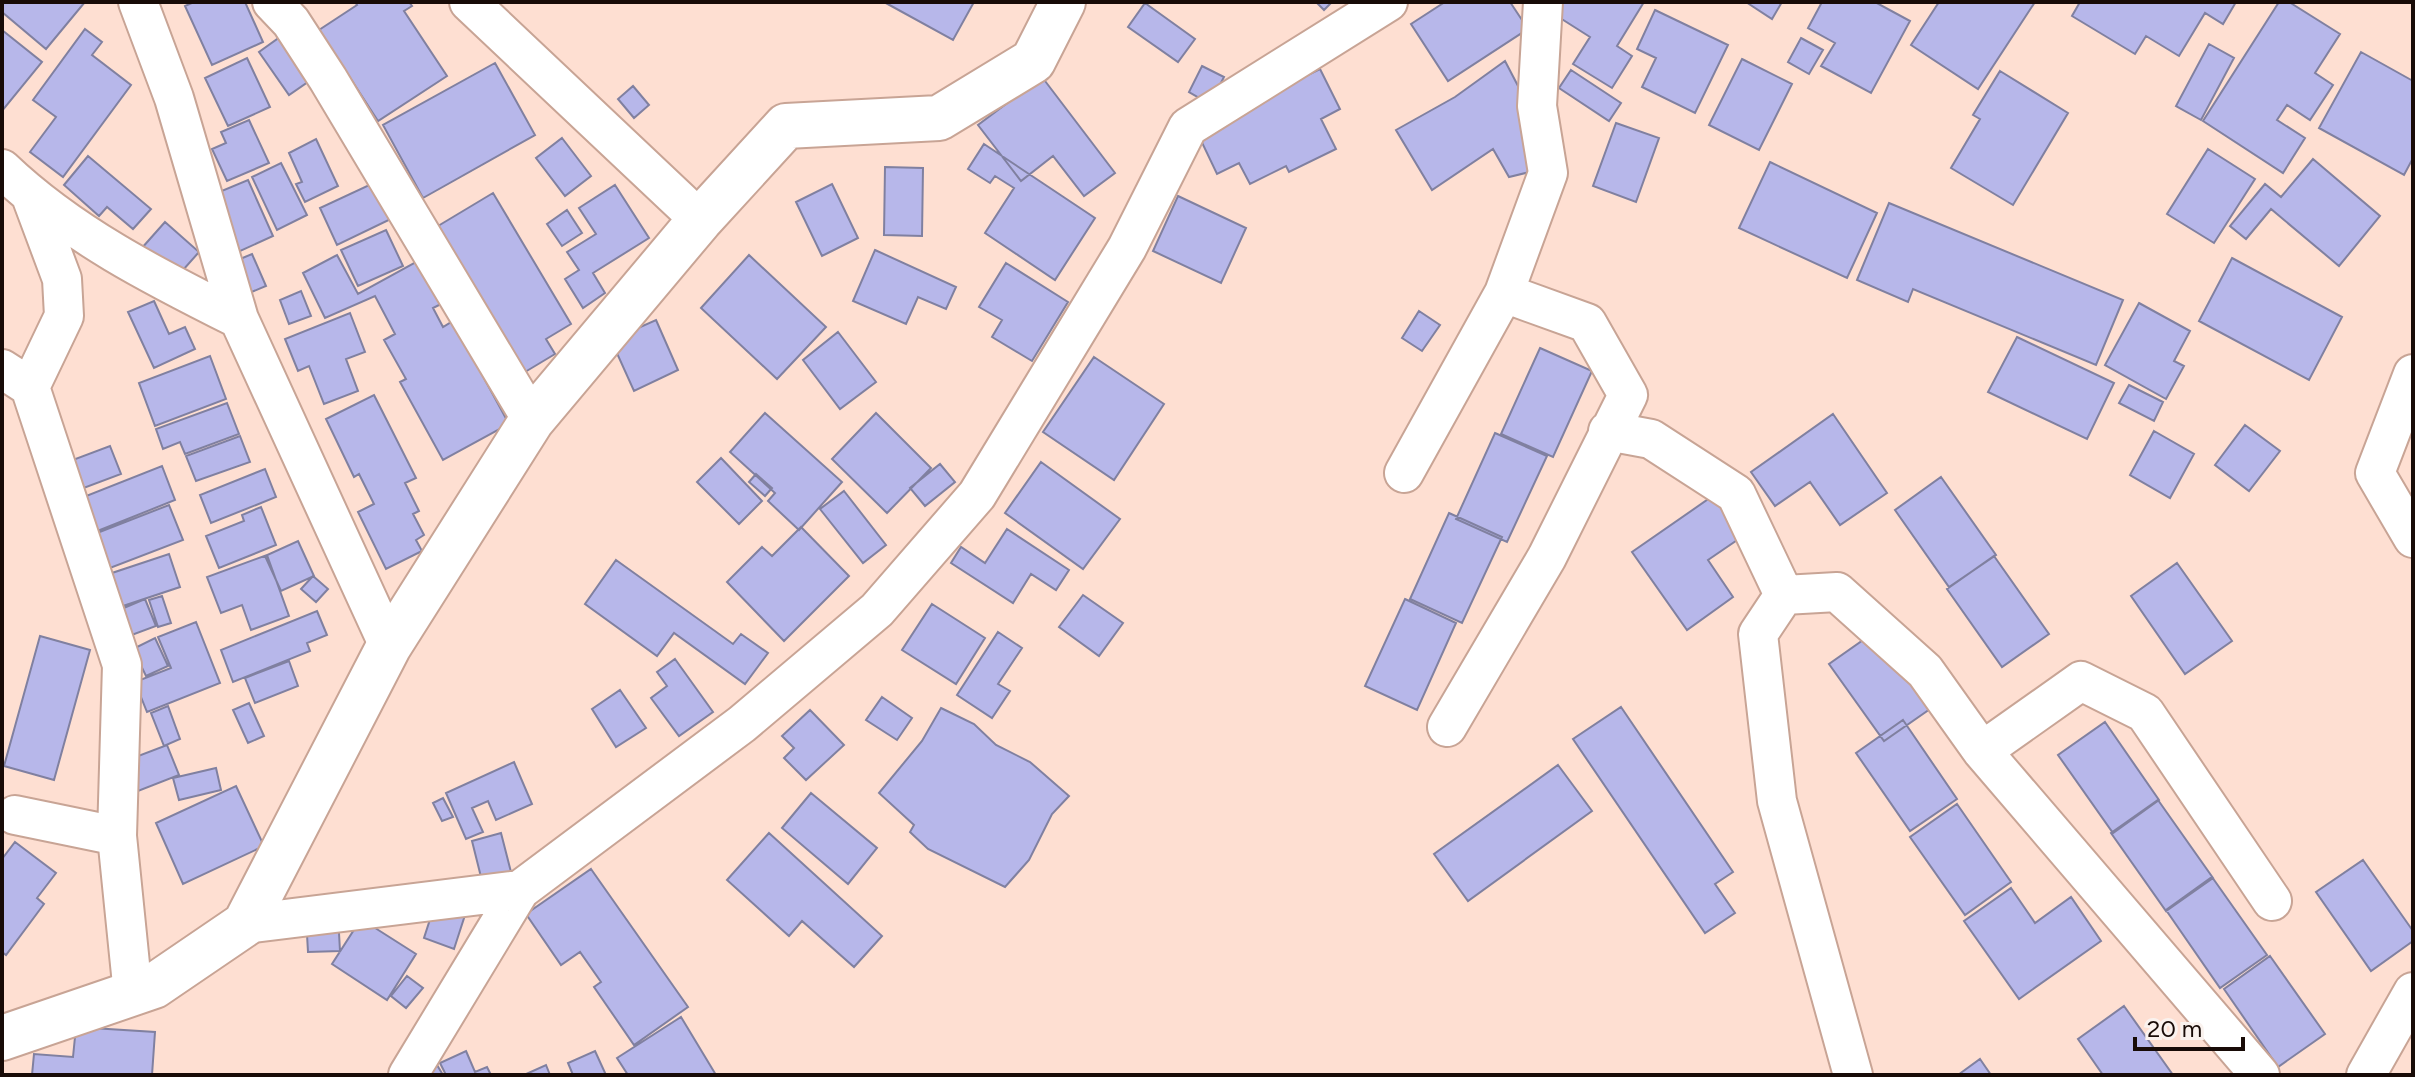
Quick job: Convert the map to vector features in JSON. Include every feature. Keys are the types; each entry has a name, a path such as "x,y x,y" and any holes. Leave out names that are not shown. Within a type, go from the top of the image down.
{"street":[{"path":"138,2 174,98 239,319 389,646"},
{"path":"272,2 291,22 328,79 532,420"},
{"path":"469,2 700,220"},
{"path":"245,924 389,646 532,420 700,220 786,126 939,118 1033,61 1063,2"},
{"path":"408,1075 520,890 742,724 877,610 977,495 1127,248 1188,127 1388,2"},
{"path":"1404,473 1504,293 1548,173 1537,106 1543,2"},
{"path":"2,169 31,196 137,268 239,319"},
{"path":"31,196 62,279 64,316 16,378 122,665 117,836 133,994"},
{"path":"1447,727 1547,557 1628,395 1587,323 1504,293"},
{"path":"2413,374 2375,473 2413,538"},
{"path":"1608,431 1651,439 1736,494 1784,595"},
{"path":"1784,595 1837,592 1925,671 1982,751 2260,1075"},
{"path":"1784,595 1758,634 1777,801 1853,1075"},
{"path":"1982,751 2081,681 2145,713 2272,901"},
{"path":"15,815 117,836"},
{"path":"2,1038 154,986 245,924 520,890"},
{"path":"2366,1075 2413,992"}],"building":[{"path":"2,2 85,2 46,49 2,12"},
{"path":"194,2 245,2 263,42 212,65 185,6"},
{"path":"355,2 409,2 412,6 404,11 447,76 378,121 319,30 357,5"},
{"path":"884,2 974,2 953,40"},
{"path":"1316,2 1332,2 1324,10"},
{"path":"1445,2 1510,2 1528,29 1448,81 1411,24"},
{"path":"1551,2 1644,2 1617,46 1632,56 1612,88 1573,64 1590,37 1546,9"},
{"path":"1746,2 1782,2 1772,19"},
{"path":"1822,2 1875,2 1910,21 1871,93 1821,66 1835,43 1808,28"},
{"path":"1939,2 2035,2 1978,89 1911,45"},
{"path":"2080,2 2236,2 2223,24 2205,13 2179,56 2146,36 2135,54 2072,16"},
{"path":"2279,2 2289,2 2340,34 2315,73 2333,85 2310,120 2287,105 2277,120 2305,138 2283,173 2203,121"},
{"path":"1145,3 1195,39 1178,62 1128,27"},
{"path":"1655,10 1728,45 1695,113 1642,87 1656,58 1637,49"},
{"path":"85,29 102,42 92,55 131,85 63,177 30,152 56,117 33,100"},
{"path":"2,30 42,62 2,111"},
{"path":"287,32 318,75 289,95 259,52"},
{"path":"1801,38 1823,50 1809,74 1788,62"},
{"path":"2209,44 2234,58 2201,120 2176,106"},
{"path":"2361,52 2413,81 2413,158 2404,175 2319,128"},
{"path":"247,58 270,107 228,126 205,78"},
{"path":"1742,59 1792,84 1759,150 1709,125"},
{"path":"1505,61 1529,107 1538,170 1509,177 1493,149 1432,190 1396,130 1455,97"},
{"path":"495,63 535,135 423,198 383,125"},
{"path":"1202,66 1224,77 1210,104 1189,92"},
{"path":"1320,69 1340,109 1321,119 1336,149 1289,172 1286,166 1250,184 1239,163 1217,174 1196,130"},
{"path":"1571,70 1621,103 1609,121 1559,88"},
{"path":"2000,71 2068,113 2013,205 1951,168 1980,119 1973,115"},
{"path":"1042,77 1115,173 1084,196 1053,156 1021,181 978,125"},
{"path":"633,86 649,105 634,118 618,99"},
{"path":"249,120 269,163 227,181 212,149 226,143 221,132"},
{"path":"1616,123 1659,138 1636,202 1593,186"},
{"path":"562,138 591,176 565,196 536,158"},
{"path":"316,139 338,186 305,202 296,184 302,182 289,153"},
{"path":"984,144 1095,218 1055,280 985,233 1014,188 995,176 990,183 968,169"},
{"path":"2208,149 2255,179 2214,243 2167,214"},
{"path":"88,156 151,209 133,229 107,207 99,216 64,185"},
{"path":"2313,159 2380,216 2339,266 2271,209 2246,239 2230,226 2265,184 2281,197"},
{"path":"1770,162 1877,213 1847,278 1739,228"},
{"path":"281,163 307,215 277,230 252,177"},
{"path":"885,167 923,168 922,236 884,235"},
{"path":"248,180 273,236 238,252 212,195"},
{"path":"380,180 397,216 337,245 320,208"},
{"path":"832,184 858,238 822,256 796,202"},
{"path":"615,185 649,238 593,273 605,293 583,308 565,279 579,270 567,252 596,234 579,208"},
{"path":"493,193 571,324 546,339 555,354 520,375 433,229"},
{"path":"1178,196 1246,228 1221,283 1153,251"},
{"path":"1889,203 2123,300 2096,365 1913,289 1908,302 1857,280"},
{"path":"567,210 582,233 562,246 547,224"},
{"path":"165,222 199,252 175,279 141,249"},
{"path":"386,230 403,266 358,286 341,250"},
{"path":"875,250 956,287 946,309 918,297 906,324 853,301"},
{"path":"252,254 266,286 242,296 228,264"},
{"path":"337,255 358,294 425,257 449,300 433,308 443,327 453,321 509,424 443,460 400,382 406,379 384,340 395,334 375,296 325,318 303,273"},
{"path":"749,255 826,327 777,379 701,308"},
{"path":"2232,258 2342,317 2309,380 2199,321"},
{"path":"1006,263 1068,302 1032,361 992,337 1002,320 979,307"},
{"path":"301,291 311,316 289,324 280,300"},
{"path":"154,301 169,334 185,327 195,349 154,368 128,312"},
{"path":"2139,303 2190,331 2174,361 2184,366 2166,399 2105,365"},
{"path":"1419,311 1440,325 1422,351 1402,338"},
{"path":"350,313 365,352 346,359 358,391 324,404 309,366 298,371 285,339"},
{"path":"656,320 678,370 634,391 611,340"},
{"path":"838,332 876,382 840,409 803,360"},
{"path":"2017,337 2114,383 2087,439 1988,392"},
{"path":"1540,348 1592,371 1553,457 1501,434"},
{"path":"210,356 226,399 155,426 139,383"},
{"path":"1094,357 1164,404 1114,480 1043,432"},
{"path":"2129,385 2163,402 2154,421 2119,403"},
{"path":"374,395 416,478 405,483 419,511 413,514 424,535 416,540 422,551 386,569 358,512 374,504 359,474 354,477 326,419"},
{"path":"227,403 239,434 185,454 180,442 163,449 156,429"},
{"path":"765,413 842,482 799,530 768,501 775,493 730,452"},
{"path":"876,413 931,468 887,513 832,459"},
{"path":"1833,414 1887,493 1840,525 1810,482 1775,506 1751,472"},
{"path":"2245,425 2280,451 2249,491 2215,465"},
{"path":"2154,431 2194,454 2170,498 2130,475"},
{"path":"1495,433 1547,456 1507,542 1456,519"},
{"path":"240,436 250,462 196,481 186,456"},
{"path":"110,446 121,474 73,492 62,464"},
{"path":"721,458 762,501 739,524 697,482"},
{"path":"1041,462 1120,519 1083,569 1005,513"},
{"path":"940,464 955,482 925,506 910,488"},
{"path":"162,466 175,500 90,534 76,500"},
{"path":"265,469 276,497 211,523 200,495"},
{"path":"756,474 772,488 765,496 749,482"},
{"path":"1941,477 1996,555 1949,587 1895,510"},
{"path":"844,491 886,545 863,563 820,509"},
{"path":"1717,493 1746,534 1708,560 1733,597 1687,630 1632,552"},
{"path":"169,505 183,540 110,568 97,533"},
{"path":"261,507 276,545 219,568 206,536 244,521 242,515"},
{"path":"1449,513 1502,537 1462,623 1410,599"},
{"path":"801,527 849,576 784,641 727,582 762,547 772,556"},
{"path":"1007,529 1069,570 1056,590 1031,574 1013,603 951,563 961,547 985,563"},
{"path":"298,541 314,576 281,591 265,556"},
{"path":"169,554 180,587 114,609 103,576"},
{"path":"267,555 289,616 251,630 242,605 221,613 207,577"},
{"path":"1994,556 2049,634 2002,667 1947,589"},
{"path":"616,560 733,644 741,634 768,653 745,684 674,633 657,656 585,604"},
{"path":"2177,563 2232,641 2185,674 2131,596"},
{"path":"313,576 328,589 316,602 301,589"},
{"path":"1083,595 1123,623 1099,656 1059,627"},
{"path":"162,596 171,623 158,627 149,600"},
{"path":"145,599 156,626 129,636 119,610"},
{"path":"1405,599 1456,623 1417,710 1365,686"},
{"path":"932,604 985,638 956,684 902,650"},
{"path":"317,611 327,635 307,643 310,651 233,682 221,650"},
{"path":"196,622 220,683 147,712 135,682 171,668 158,637"},
{"path":"1876,631 1930,709 1884,741 1829,664"},
{"path":"998,632 1022,648 998,684 1010,691 992,718 957,695"},
{"path":"40,636 90,650 54,780 4,766"},
{"path":"155,638 168,666 146,676 133,649"},
{"path":"675,659 713,712 679,736 651,698 667,686 657,672"},
{"path":"289,661 298,686 255,703 245,678"},
{"path":"620,690 646,728 616,747 592,709"},
{"path":"882,697 912,718 897,740 866,720"},
{"path":"249,703 264,736 248,743 233,710"},
{"path":"168,706 180,739 164,746 151,713"},
{"path":"1621,707 1733,872 1715,884 1735,913 1705,933 1573,739"},
{"path":"941,708 974,724 996,745 1030,762 1069,796 1052,814 1029,860 1005,887 928,849 910,832 914,825 879,793 922,741"},
{"path":"810,710 844,745 806,780 784,758 794,748 782,736"},
{"path":"1903,720 1957,799 1910,831 1856,753"},
{"path":"2105,722 2159,800 2113,833 2058,755"},
{"path":"167,745 179,775 138,791 125,761"},
{"path":"514,762 532,804 496,820 488,801 472,808 483,832 466,839 446,793"},
{"path":"1558,765 1592,811 1468,901 1434,854"},
{"path":"216,768 221,790 179,800 173,778"},
{"path":"236,786 264,846 183,884 156,823"},
{"path":"811,793 877,848 848,884 782,828"},
{"path":"443,798 453,817 442,821 433,803"},
{"path":"2158,800 2213,878 2166,911 2111,833"},
{"path":"1957,804 2011,882 1965,915 1910,837"},
{"path":"501,833 511,872 482,881 472,841"},
{"path":"769,833 882,936 854,967 802,921 789,936 727,880"},
{"path":"15,842 56,873 37,898 44,904 6,955 2,952 2,859"},
{"path":"2363,860 2413,931 2413,941 2371,971 2316,892"},
{"path":"591,869 688,1007 634,1045 594,987 601,982 580,952 561,965 526,914"},
{"path":"2212,877 2267,955 2220,988 2166,910"},
{"path":"2011,888 2035,923 2071,897 2101,941 2019,999 1964,921"},
{"path":"435,904 465,915 454,949 424,938"},
{"path":"338,915 340,951 308,952 306,917"},
{"path":"361,919 416,954 387,1000 332,964"},
{"path":"2270,956 2325,1034 2278,1067 2224,989"},
{"path":"407,976 423,988 406,1008 391,996"},
{"path":"2124,1006 2173,1075 2103,1075 2078,1039"},
{"path":"681,1017 716,1075 628,1075 617,1058"},
{"path":"76,1027 155,1032 152,1075 32,1075 34,1054 73,1057"},
{"path":"466,1051 475,1072 487,1067 491,1075 446,1075 440,1063"},
{"path":"595,1051 606,1075 573,1075 568,1063"},
{"path":"1980,1059 1991,1075 1958,1075"},
{"path":"437,1065 443,1075 424,1075 423,1072"},
{"path":"546,1065 550,1075 524,1075"}]}
